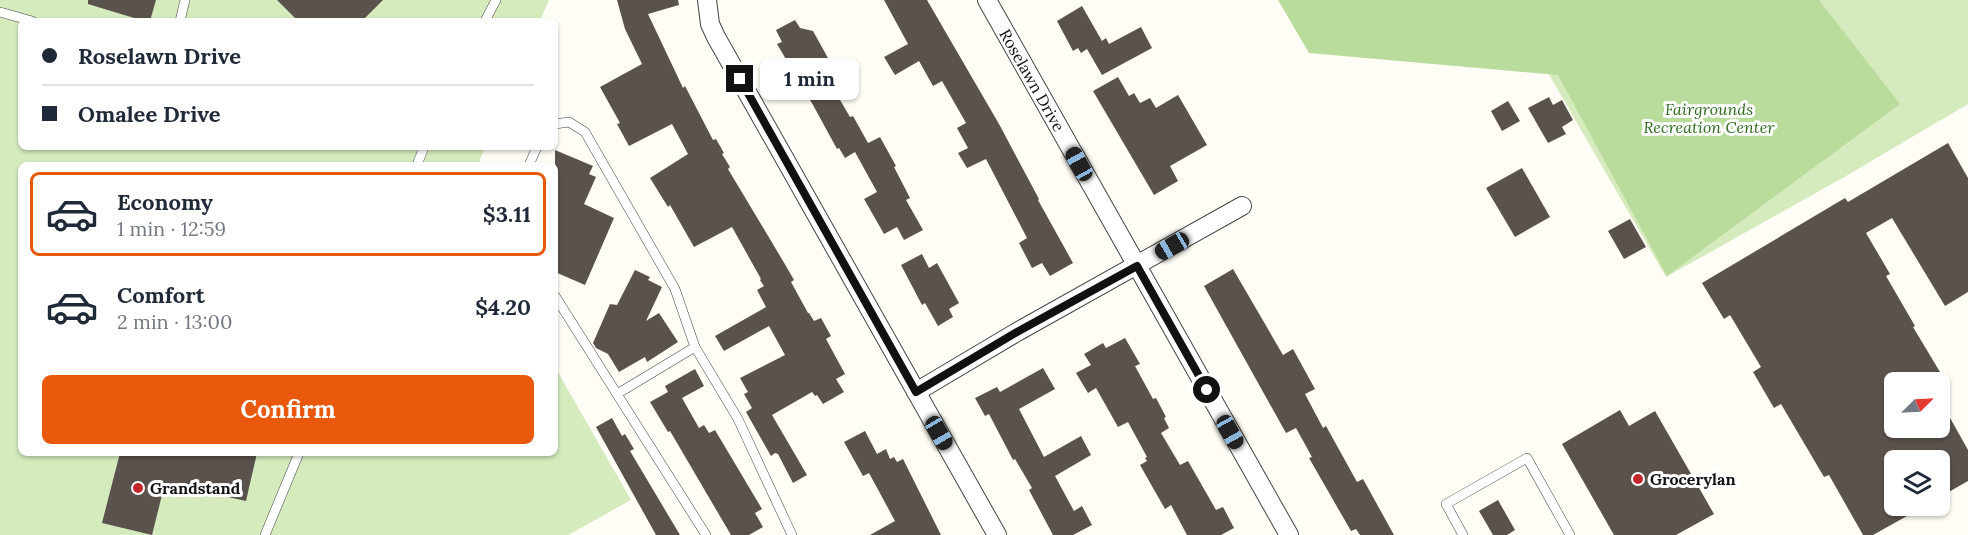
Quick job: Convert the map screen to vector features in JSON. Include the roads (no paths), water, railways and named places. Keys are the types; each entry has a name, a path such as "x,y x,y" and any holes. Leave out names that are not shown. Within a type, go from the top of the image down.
{"street":[{"path":"707,0 710,24 716,37 998,535"},
{"name":"Roselawn Drive","path":"987,0 1289,535"},
{"path":"916,392 1017,332 1242,206"}],"lane":[{"path":"181,18 185,0"},
{"path":"487,18 496,0"},
{"path":"0,12 21,18"},
{"path":"558,124 569,122 585,132 675,288 695,347 738,419 792,535"},
{"path":"558,301 706,535"},
{"path":"617,394 695,347"},
{"path":"265,535 298,456"},
{"path":"1463,535 1446,504 1527,458 1570,535"}],"place":[{"name":"Grocerylan","path":"1638,479"},
{"name":"Grandstand","path":"138,488"}],"park label":[{"name":"Fairgrounds Recreation Center","path":"1709,118"}]}
